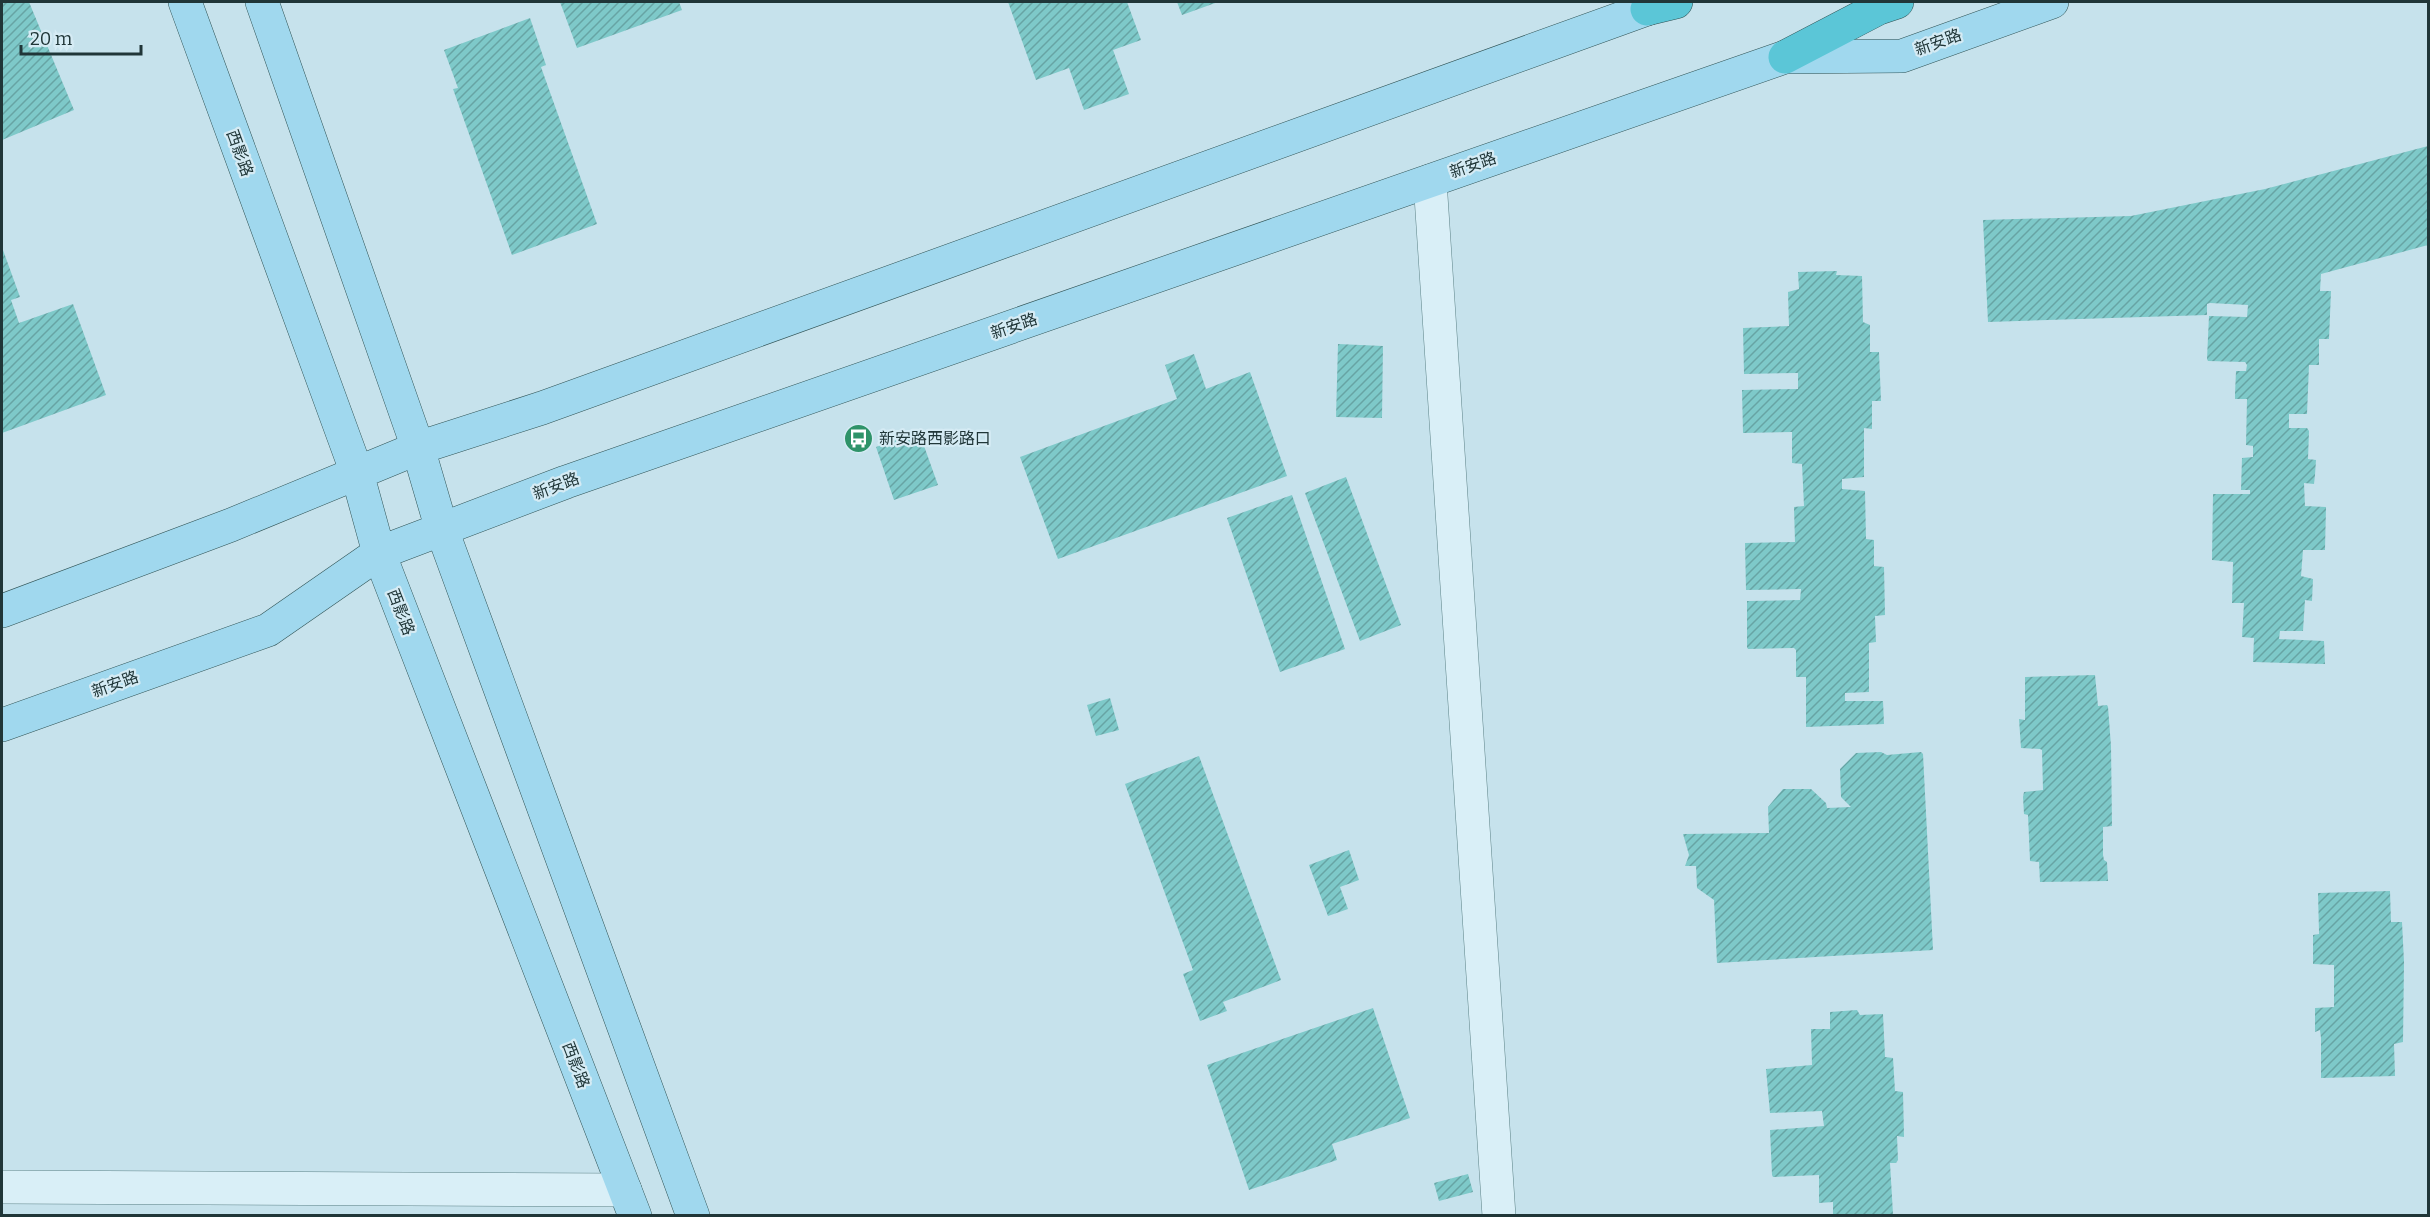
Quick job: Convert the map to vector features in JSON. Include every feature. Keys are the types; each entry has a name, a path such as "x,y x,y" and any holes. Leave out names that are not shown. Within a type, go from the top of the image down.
{"highway":[{"path":"1785,57 1879,8 1897,2"}],"main road":[{"name":"西影路","path":"185,2 357,473 379,553 630,1203"},
{"path":"262,2 418,448 442,530 693,1215"},
{"name":"新安路","path":"2,725 268,630 379,553 566,482 1785,57 1902,56 2052,2"},
{"path":"2,611 231,525 418,448 542,408 1661,4"}],"street":[{"path":"1430,181 1499,1215"},
{"path":"2,1187 630,1203"}],"building":[{"path":"2,2 29,2 74,110 2,140"},
{"path":"560,2 679,2 682,10 577,48"},
{"path":"1008,2 1127,2 1141,40 1113,50 1129,94 1084,110 1069,68 1036,80"},
{"path":"1177,2 1218,2 1182,15"},
{"path":"530,18 546,65 541,67 597,224 512,255 453,89 458,88 444,50"},
{"path":"2428,146 2428,245 2321,274 2320,291 2331,291 2329,339 2319,339 2319,365 2309,365 2307,414 2289,414 2289,428 2307,428 2309,431 2308,459 2316,460 2314,484 2304,483 2305,506 2326,507 2325,550 2303,550 2301,576 2313,579 2312,601 2305,600 2303,631 2280,631 2279,639 2324,641 2325,664 2253,662 2254,638 2242,637 2244,603 2232,603 2233,562 2212,560 2213,494 2250,494 2250,490 2241,490 2242,458 2253,457 2253,446 2246,445 2247,399 2235,399 2236,371 2246,371 2247,365 2245,362 2208,361 2207,359 2209,316 2247,317 2248,305 2210,303 2207,304 2207,315 1988,322 1983,220 2131,216 2265,189"},
{"path":"2,250 20,297 11,300 19,323 73,304 106,395 2,433"},
{"path":"1837,271 1836,275 1862,276 1863,322 1870,325 1870,352 1879,352 1881,401 1872,401 1872,429 1864,428 1864,477 1842,479 1842,489 1865,491 1866,539 1874,540 1874,566 1884,567 1885,615 1875,616 1876,642 1869,643 1869,692 1845,693 1845,701 1883,701 1884,724 1806,727 1806,677 1796,677 1796,650 1794,648 1748,649 1747,647 1747,601 1800,600 1801,589 1746,590 1745,543 1795,542 1794,507 1804,506 1802,464 1792,463 1792,432 1743,433 1742,390 1798,389 1798,373 1744,374 1743,328 1789,326 1788,292 1799,289 1798,272"},
{"path":"1338,344 1383,346 1382,418 1336,417"},
{"path":"1194,354 1206,389 1250,372 1287,476 1058,559 1020,457 1177,399 1165,365"},
{"path":"919,432 938,485 894,500 876,447"},
{"path":"1346,477 1401,625 1360,641 1305,493"},
{"path":"1292,495 1345,649 1280,672 1227,518"},
{"path":"2095,675 2098,706 2107,705 2108,707 2111,746 2112,826 2103,827 2103,855 2107,862 2108,881 2040,882 2039,862 2030,861 2028,815 2024,814 2023,797 2024,792 2043,790 2042,750 2021,748 2019,719 2025,720 2025,677"},
{"path":"1110,698 1119,730 1096,736 1087,705"},
{"path":"1881,752 1887,755 1921,752 1923,754 1933,950 1717,963 1714,900 1697,888 1696,866 1685,866 1689,855 1683,834 1769,833 1768,807 1783,789 1811,789 1826,803 1827,808 1851,807 1841,797 1840,769 1856,753"},
{"path":"1199,756 1281,980 1223,1002 1227,1011 1200,1021 1183,974 1193,970 1125,784"},
{"path":"1349,850 1359,880 1340,887 1348,909 1328,916 1309,865"},
{"path":"2390,891 2391,922 2402,922 2404,962 2403,1042 2394,1044 2395,1076 2321,1078 2321,1038 2320,1030 2315,1032 2315,1008 2334,1007 2334,965 2313,964 2313,935 2319,934 2318,893"},
{"path":"1373,1008 1410,1118 1332,1144 1337,1160 1249,1190 1207,1065"},
{"path":"1857,1010 1860,1015 1883,1014 1885,1057 1893,1058 1895,1091 1903,1092 1904,1137 1897,1136 1898,1160 1896,1163 1890,1163 1893,1214 1833,1216 1833,1202 1819,1203 1819,1175 1773,1177 1772,1175 1770,1130 1824,1126 1822,1111 1770,1113 1766,1069 1812,1065 1811,1029 1830,1029 1830,1012"},
{"path":"1468,1174 1473,1192 1439,1201 1434,1183"}],"place":[{"name":"新安路西影路口","path":"858,438"}]}
